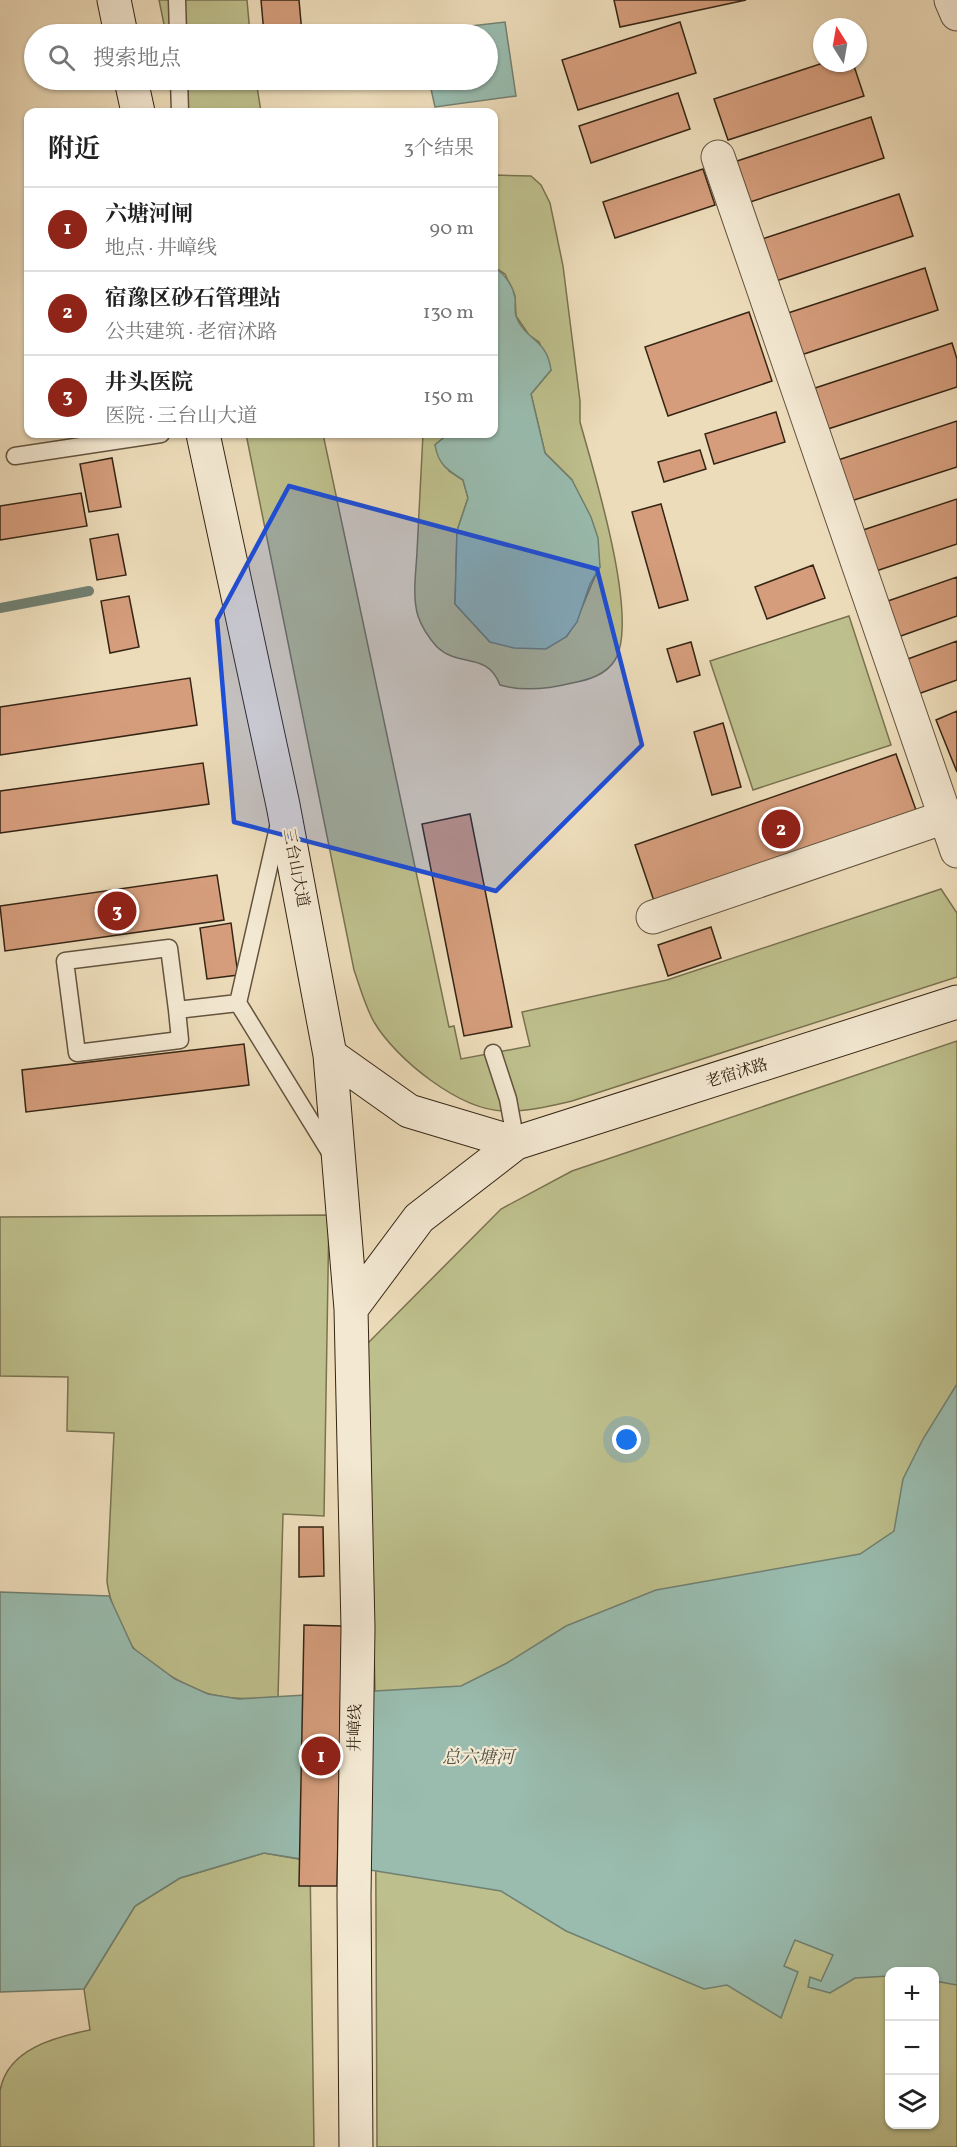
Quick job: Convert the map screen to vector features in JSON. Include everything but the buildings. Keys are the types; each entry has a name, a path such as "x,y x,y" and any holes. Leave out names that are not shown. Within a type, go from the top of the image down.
{"main road":[{"path":"114,0 119,24"},
{"path":"951,0 957,14"},
{"path":"133,90 137,108"},
{"path":"718,157 957,851"},
{"name":"三台山大道","path":"204,438 283,805 330,1055 351,1309"},
{"path":"653,918 945,818"},
{"name":"老宿沭路","path":"351,1309 419,1218 516,1143 957,1002"},
{"path":"330,1055 409,1111 516,1143"},
{"name":"井嶂线","path":"351,1309 358,1628 354,1896 356,2147"}],"lane":[{"path":"177,0 178,24"},
{"path":"179,90 180,108"},
{"path":"15,456 134,438"},
{"path":"283,805 238,1003 339,1167"},
{"path":"169,948 177,1010 180,1040 76,1053 65,961 169,948"},
{"path":"177,1010 238,1003"},
{"path":"493,1053 508,1099 516,1143"}],"highlighted area":[{"path":"289,486 597,569 642,745 496,891 234,822 217,620"}],"green space":[{"path":"159,0 247,0 249,24 164,24"},
{"path":"177,90 258,90 260,108 180,108"},
{"path":"498,175 531,176 541,185 550,203 563,266 580,401 580,422 612,543 622,612 621,640 615,660 607,670 590,678 545,688 527,689 500,685 488,668 445,653 437,647 424,629 415,601 423,438 443,438 435,445 449,471 463,480 468,498 457,531 455,604 490,642 566,637 600,567 572,480 545,453 531,394 551,370 539,342 529,335 516,316 515,296 505,274 498,270"},
{"path":"247,438 324,438 449,1027 454,1026 461,1059 530,1046 522,1012 667,980 941,889 957,913 957,977 572,1101 529,1110 504,1111 486,1108 468,1102 430,1080 397,1051 374,1022 354,970"},
{"path":"849,616 891,745 753,790 710,661"},
{"path":"957,1041 957,2147 377,2147 375,1691 367,1344 501,1209 572,1171"},
{"path":"329,1215 324,1516 283,1514 278,1697 243,1698 209,1694 168,1674 137,1652 113,1607 107,1582 114,1433 67,1431 68,1377 0,1376 0,1217"},
{"path":"264,1853 310,1861 314,2147 0,2147 0,2091 4,2077 22,2055 34,2047 90,2030 84,1989 135,1906 180,1878"}],"water":[{"path":"505,22 516,96 435,107 431,90 498,90 498,24 488,24"},
{"path":"498,271 512,287 515,297 515,314 520,324 545,351 549,359 551,370 531,394 545,453 572,480 591,517 598,538 600,567 590,584 577,622 566,637 546,649 514,648 490,642 455,604 457,531 468,498 463,480 444,466 438,457 435,445 443,438 498,438"},
{"name":"总六塘河","path":"957,1384 957,1985 939,1982 939,1967 885,1967 885,1976 855,1978 830,1993 808,1987 810,1977 821,1981 833,1955 795,1940 784,1966 798,1972 781,2018 727,1985 704,1989 566,1931 501,1891 264,1853 180,1878 135,1906 84,1989 0,1992 0,1592 109,1596 133,1648 175,1679 208,1694 239,1699 461,1686 507,1663 566,1626 656,1590 860,1554 894,1531 903,1479 923,1439"}],"waterway":[{"path":"0,608 89,591"}],"place":[{"name":"宿豫区砂石管理站","path":"781,829"},
{"name":"井头医院","path":"117,911"},
{"name":"六塘河闸","path":"321,1756"}]}
